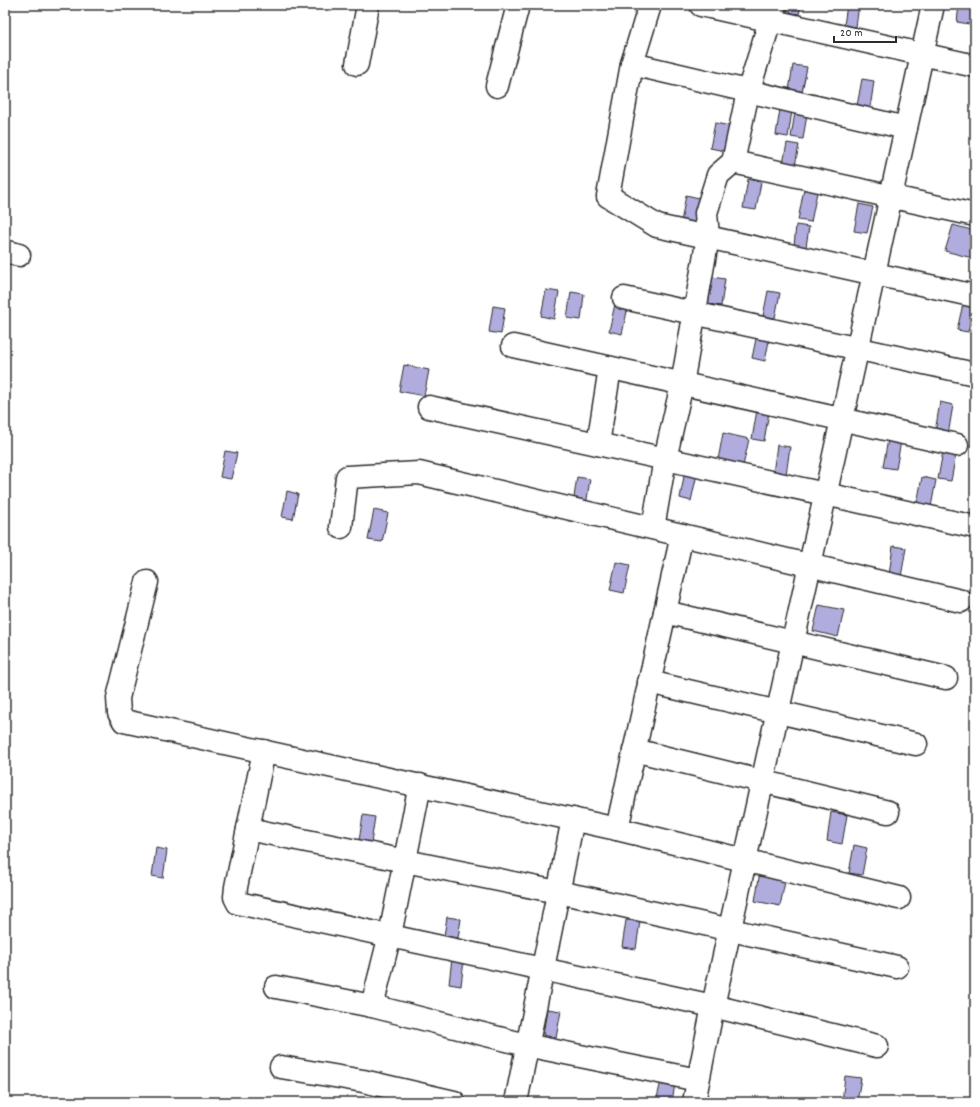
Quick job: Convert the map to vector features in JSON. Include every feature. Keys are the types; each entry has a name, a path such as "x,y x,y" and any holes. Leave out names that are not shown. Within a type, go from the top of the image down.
{"street":[{"path":"357,64 368,5"},
{"path":"497,86 518,5"},
{"path":"650,5 632,64 608,196 657,226 975,296"},
{"path":"701,5 773,13 922,55 975,66"},
{"path":"694,1102 713,1006 762,781 843,420 933,5"},
{"path":"653,528 665,459 682,384 708,237 706,213 718,175 733,162 748,92 773,13"},
{"path":"632,64 906,128"},
{"path":"733,162 975,215"},
{"path":"624,298 975,374"},
{"path":"513,346 957,445"},
{"path":"598,444 610,368"},
{"path":"429,407 975,527"},
{"path":"341,527 347,477 418,473 961,601"},
{"path":"617,829 682,535"},
{"path":"147,582 118,698 119,713 124,721 617,829 899,898"},
{"path":"665,612 946,678"},
{"path":"649,682 916,744"},
{"path":"634,750 888,812"},
{"path":"264,751 236,888 235,897 238,903 713,1006 877,1046"},
{"path":"372,1006 390,935 420,785"},
{"path":"516,1102 541,968 559,892 573,819"},
{"path":"248,829 559,892 896,967"},
{"path":"276,987 372,1006 526,1045 698,1080"},
{"path":"281,1067 363,1081 454,1102"}],"building":[{"path":"788,5 801,5 799,14 787,12"},
{"path":"847,5 859,5 856,27 844,25"},
{"path":"959,5 975,5 975,25 957,22"},
{"path":"793,65 807,67 802,92 789,90"},
{"path":"862,79 874,81 870,109 857,106"},
{"path":"780,109 792,111 788,137 776,135"},
{"path":"795,112 807,114 803,139 791,137"},
{"path":"715,123 730,126 725,151 710,148"},
{"path":"787,143 799,145 794,171 782,169"},
{"path":"748,179 761,182 756,210 743,208"},
{"path":"804,189 817,192 811,222 798,220"},
{"path":"686,195 699,198 694,225 681,222"},
{"path":"859,204 873,207 867,233 854,231"},
{"path":"796,225 809,227 806,247 794,246"},
{"path":"953,225 975,231 975,248 972,258 945,251"},
{"path":"712,277 725,279 721,306 708,304"},
{"path":"546,290 559,292 554,319 541,316"},
{"path":"768,291 780,293 775,318 763,316"},
{"path":"571,292 584,294 581,320 567,318"},
{"path":"615,304 628,307 622,334 609,331"},
{"path":"963,304 974,306 968,332 957,330"},
{"path":"493,306 505,308 501,334 489,332"},
{"path":"757,334 770,336 765,361 752,358"},
{"path":"404,365 429,370 424,396 399,391"},
{"path":"940,402 953,405 948,435 935,432"},
{"path":"757,410 769,412 764,441 752,439"},
{"path":"723,433 749,439 743,466 718,460"},
{"path":"888,439 901,441 896,469 883,467"},
{"path":"777,445 790,447 786,475 773,473"},
{"path":"225,451 237,453 231,479 220,477"},
{"path":"943,451 956,454 951,481 938,479"},
{"path":"685,471 697,474 691,501 680,498"},
{"path":"577,477 590,479 586,506 573,504"},
{"path":"922,477 936,480 931,507 917,504"},
{"path":"287,491 298,494 293,519 282,517"},
{"path":"374,510 388,513 382,542 368,540"},
{"path":"893,546 906,548 901,577 889,575"},
{"path":"616,562 630,565 624,593 610,590"},
{"path":"819,605 844,610 838,637 813,631"},
{"path":"831,812 847,815 842,844 827,841"},
{"path":"363,815 375,817 371,843 359,841"},
{"path":"854,845 867,848 862,875 849,873"},
{"path":"156,848 167,850 163,878 152,876"},
{"path":"760,872 786,877 780,906 755,901"},
{"path":"447,917 461,919 458,938 444,936"},
{"path":"626,920 640,921 636,949 622,947"},
{"path":"452,958 464,960 461,986 449,984"},
{"path":"547,1009 561,1011 556,1038 543,1035"},
{"path":"845,1076 861,1078 857,1102 842,1102"},
{"path":"661,1081 675,1084 672,1102 656,1102"}]}
